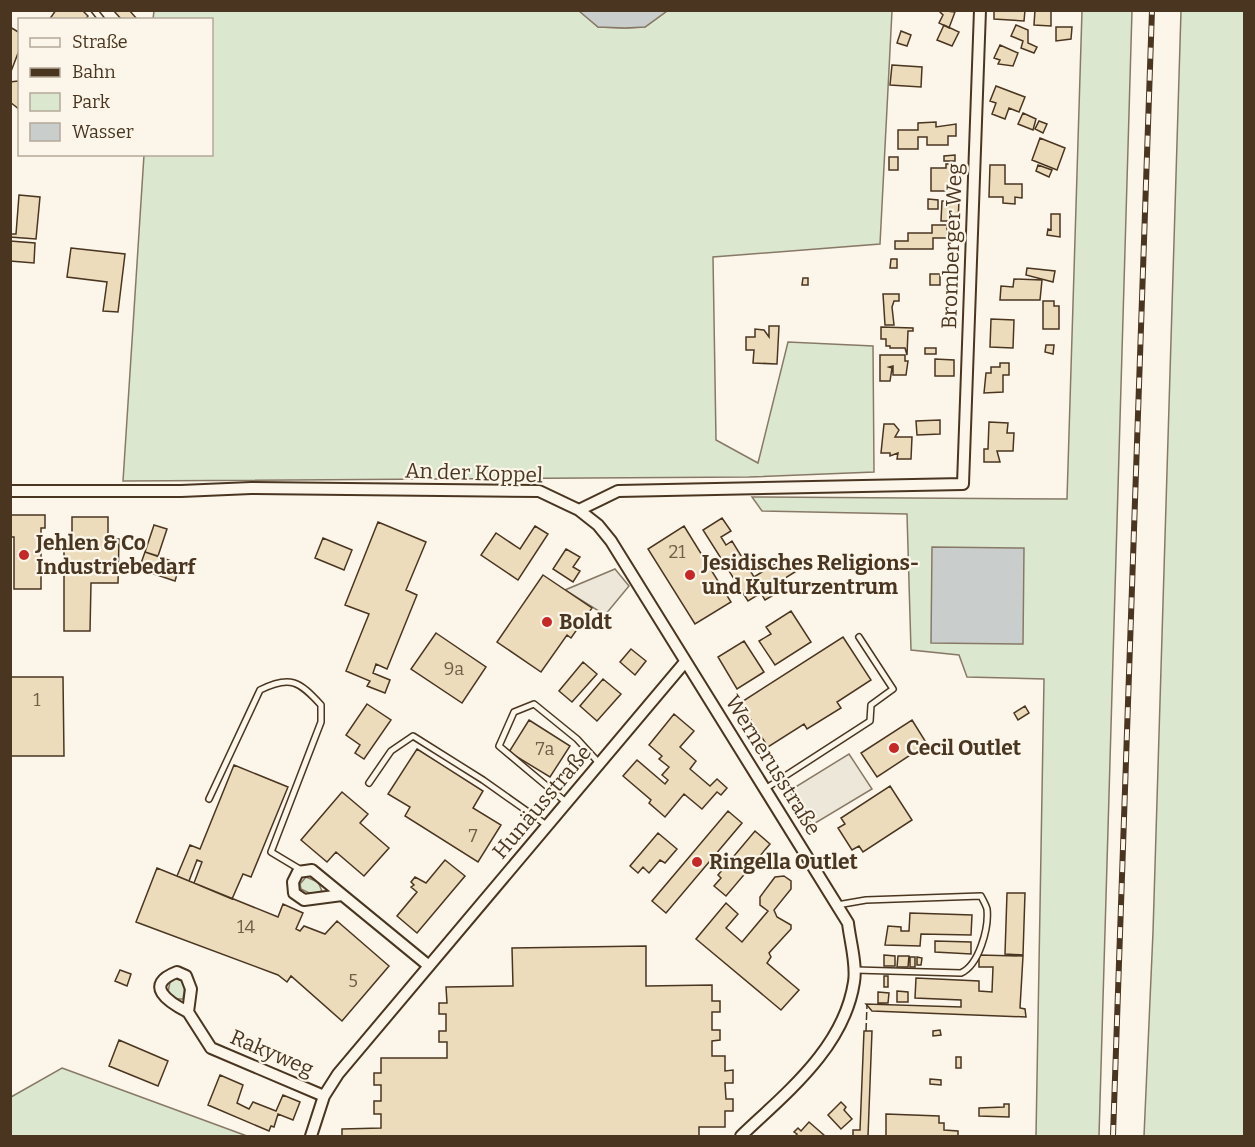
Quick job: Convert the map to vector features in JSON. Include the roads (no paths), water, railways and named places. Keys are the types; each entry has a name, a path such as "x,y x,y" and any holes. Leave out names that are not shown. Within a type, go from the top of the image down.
{"street":[{"name":"Bromberger Weg","path":"579,510 618,491 963,484 980,10"},
{"name":"An der Koppel","path":"10,491 181,491 251,488 539,491 554,496 579,510"},
{"name":"Wernerusstraße","path":"579,510 598,525 611,541 848,923 854,982 837,1035 796,1082 741,1137"},
{"name":"Hunäusstraße","path":"311,1137 324,1096 338,1074 685,662"},
{"path":"342,895 304,900 294,893 293,882 298,872 312,870 429,966"},
{"name":"Rakyweg","path":"188,1012 211,1048 324,1096"}],"lane":[{"path":"765,789 870,721 872,705 893,689 859,637"},
{"path":"209,799 260,690 280,680 302,685 321,705 321,722 271,852 302,871"},
{"path":"567,803 499,746 514,712 534,704 577,739 600,764"},
{"path":"369,783 391,751 413,736 483,780 548,826"},
{"path":"837,905 866,900 981,896 987,908 983,937 975,958 966,971 961,973 853,970"}],"water":[{"path":"579,11 667,11 645,27 625,28 598,27"},
{"path":"932,547 1024,548 1023,644 931,643"}],"railway":[{"path":"1113,1136 1152,10"}],"place":[{"name":"Jehlen & Co Industriebedarf","path":"24,555"},
{"name":"Jesidisches Religions- und Kulturzentrum","path":"690,575"},
{"name":"Boldt","path":"547,622"},
{"name":"Cecil Outlet","path":"894,748"},
{"name":"Ringella Outlet","path":"697,862"}]}
